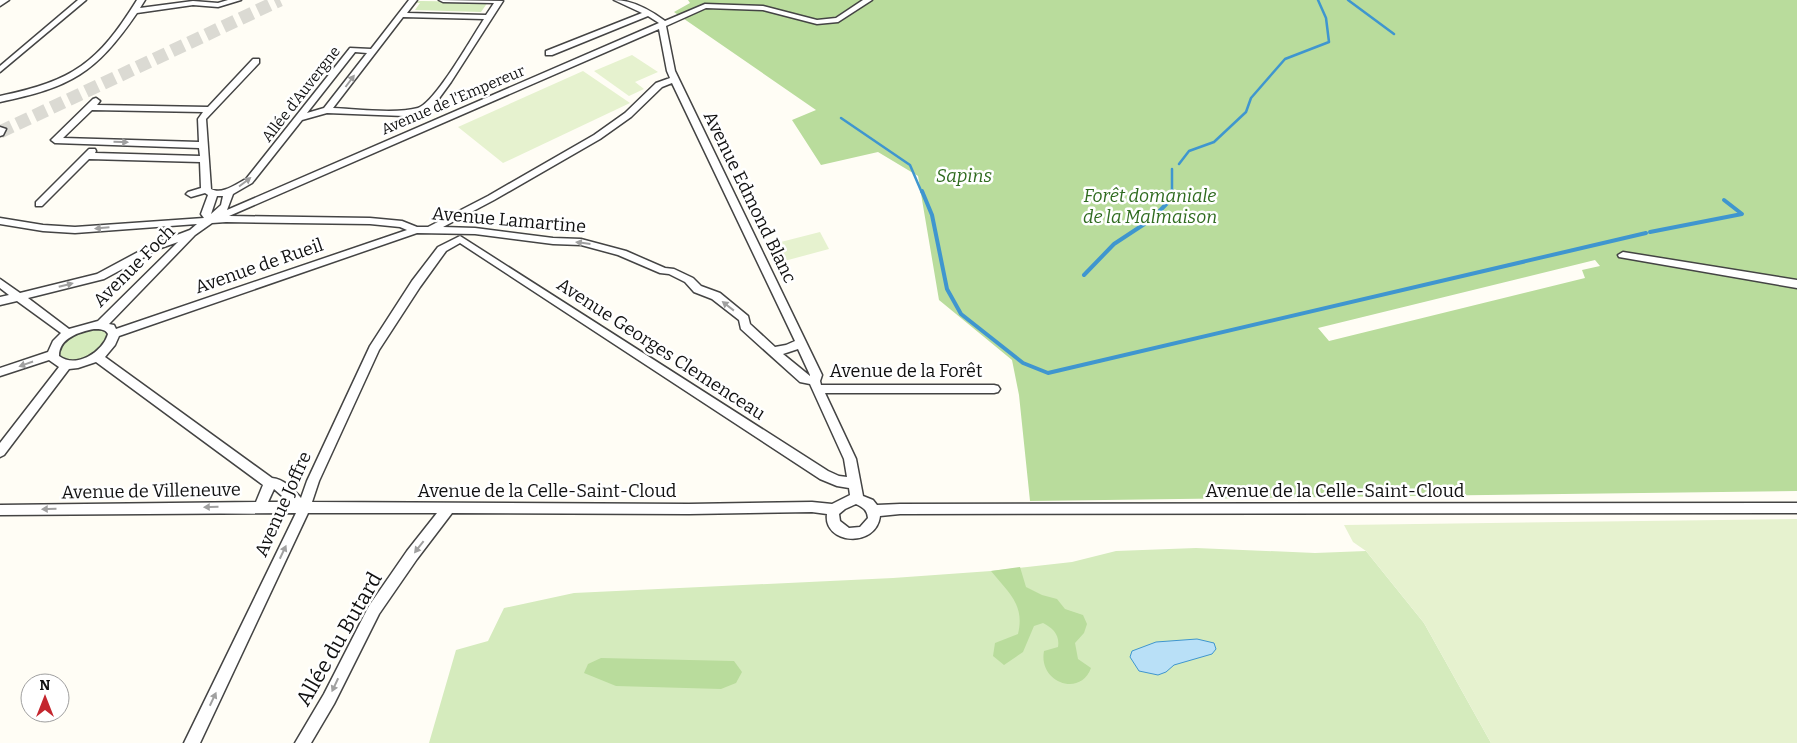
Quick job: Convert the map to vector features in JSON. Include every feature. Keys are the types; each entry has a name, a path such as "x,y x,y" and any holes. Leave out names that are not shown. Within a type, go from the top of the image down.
{"street":[{"path":"0,4 5,0"},
{"path":"0,70 82,0"},
{"path":"0,99 58,84 75,74 92,62 120,31 141,0"},
{"path":"134,11 194,3 218,5 237,0"},
{"path":"327,110 413,0"},
{"path":"300,118 327,110 404,113 421,110 434,101 498,1 444,0"},
{"path":"618,0 649,13 664,24"},
{"name":"Avenue de l'Empereur","path":"211,220 705,6 762,8 817,22 838,20 868,0"},
{"path":"549,53 649,13"},
{"path":"401,16 488,17"},
{"name":"Avenue Edmond Blanc","path":"664,24 668,63 816,375 816,385 850,459 857,499"},
{"name":"Allée d'Auvergne","path":"229,192 249,181 353,50 373,51"},
{"path":"211,220 206,214 209,192 204,159 202,120 256,61"},
{"path":"430,230 507,189 597,137 628,115 659,85 675,79"},
{"path":"203,145 55,140 94,103 211,110"},
{"path":"39,204 101,142"},
{"path":"87,156 204,159"},
{"path":"0,301 23,299 100,277 158,246 192,232 211,220 225,206 229,192 191,194"},
{"path":"0,221 43,228 75,230 211,220"},
{"name":"Avenue Lamartine","path":"211,220 370,221 402,224 416,230 430,230 461,235 476,231 553,241 581,242 622,252 626,256 664,271 670,271 689,280 691,285 705,293 713,294 744,319 745,326 804,379 816,385"},
{"name":"Avenue de Rueil","path":"114,334 416,230"},
{"name":"Avenue Foch","path":"101,325 192,232"},
{"name":"Avenue Joffre","path":"192,743 301,515 302,508 374,350 416,284 442,249 461,235"},
{"name":"Avenue Georges Clemenceau","path":"461,235 824,475 837,482 853,483"},
{"path":"1622,254 1797,284"},
{"path":"0,283 69,334"},
{"path":"0,372 52,355 58,342 69,334 89,326 101,325 110,328 114,334 108,347 96,356 82,362 58,363 52,355"},
{"path":"772,350 788,349 801,343"},
{"path":"96,356 270,483 275,483 288,492 302,508"},
{"path":"0,452 67,364"},
{"name":"Avenue de la Forêt","path":"816,385 994,389"},
{"path":"260,508 270,483"},
{"path":"857,499 864,501 874,510 875,518 872,525 858,534 840,531 835,525 834,510 848,500 857,499"},
{"name":"Avenue de Villeneuve","path":"0,510 302,508"},
{"name":"Avenue de la Celle-Saint-Cloud","path":"302,508 812,508 834,510"},
{"name":"Allée du Butard","path":"302,743 329,699 374,610 412,555 449,508"},
{"name":"Avenue de la Celle-Saint-Cloud","path":"874,510 1797,508"}],"green space":[{"name":"Forêt domaniale de la Malmaison","path":"688,0 1797,0 1797,491 1030,501 1019,395 1012,360 939,300 918,176 878,152 821,165 792,120 816,110 674,12 690,3","holes":["1595,260 1600,266 1582,270 1585,278 1329,341 1318,328"]},
{"path":"418,1 488,2 481,12 415,10 420,3 415,3"},
{"path":"632,55 658,72 635,82 644,89 629,96 594,71"},
{"path":"583,71 630,103 503,163 458,127"},
{"path":"820,232 829,249 777,263 769,245"},
{"path":"96,329 107,334 107,339 98,349 79,360 66,359 60,355 60,349 63,344 71,337"},
{"path":"1797,519 1797,743 1491,743 1424,623 1366,551 1353,542 1344,525"},
{"path":"1196,548 1315,553 1366,551 1424,623 1491,743 429,743 456,650 488,641 504,608 574,593 893,578 991,571 1072,562 1116,551"},
{"path":"1020,567 1026,587 1042,595 1057,599 1065,609 1083,615 1087,624 1084,633 1075,643 1078,659 1091,668 1086,677 1078,682 1070,684 1061,682 1053,678 1047,671 1044,662 1044,651 1058,647 1058,639 1055,632 1043,623 1034,626 1023,652 1004,665 993,656 995,643 1018,634 1020,624 1014,600 991,571"},
{"path":"601,658 734,661 742,672 736,683 721,689 616,686 584,673 588,664"}],"water":[{"path":"1197,639 1214,643 1216,649 1212,654 1174,665 1166,672 1158,675 1139,671 1130,657 1132,651 1156,642"}],"waterway":[{"path":"1179,164 1189,151 1214,142 1246,112 1251,98 1285,59 1329,42 1326,18 1318,0"},
{"path":"1348,0 1394,34"},
{"path":"841,118 910,165 922,193"},
{"path":"1084,275 1114,244 1152,219 1172,198 1172,169"},
{"path":"922,191 932,215 947,289 961,314 1023,363 1048,373 1646,233"},
{"path":"1650,232 1742,214 1724,200"}],"tunnel":[{"path":"0,132 280,0"}],"park label":[{"name":"Sapins","path":"964,176"}]}
